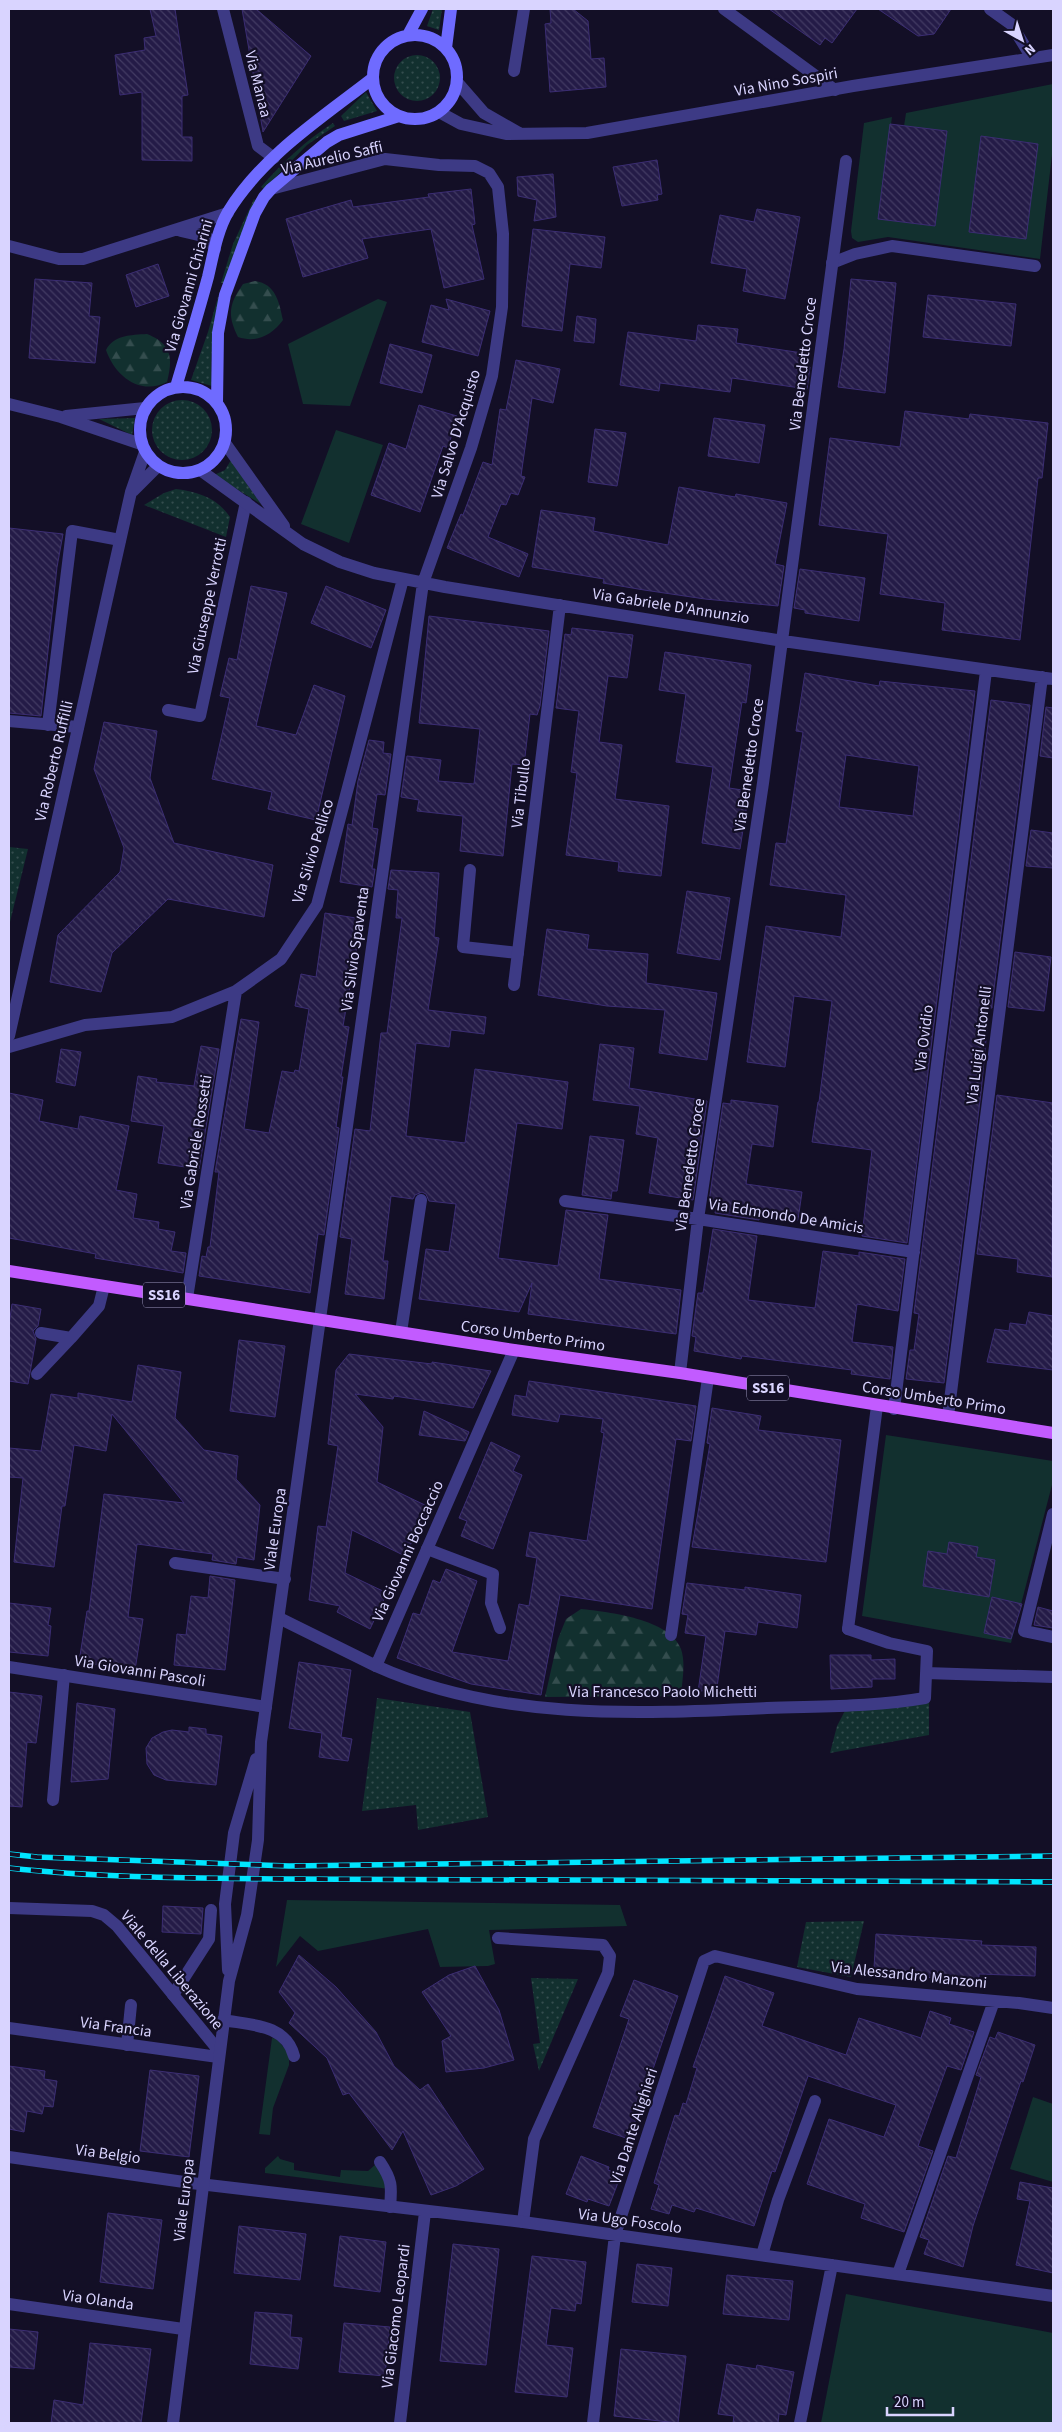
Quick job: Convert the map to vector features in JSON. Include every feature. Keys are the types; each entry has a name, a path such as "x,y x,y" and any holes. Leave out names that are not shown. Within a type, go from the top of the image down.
{"main road":[{"path":"408,35 422,9"},
{"path":"446,48 451,9"},
{"path":"217,402 218,333 225,295 255,213 264,197 327,142 339,135 399,116 420,119 439,112 448,104 457,82 453,58 446,48 435,39 421,35 408,35 399,38 385,47 376,62 373,78 378,97 383,105 399,116"},
{"name":"Via Giovanni Chiarini","path":"176,387 215,249 228,213 247,187 274,158 373,78"},
{"path":"176,387 192,387 206,392 217,402 224,415 227,429 225,443 219,454 200,470 186,474 171,472 158,466 143,448 140,420 145,408 153,398 164,390 176,387"},
{"name":"Corso Umberto Primo","path":"9,1271 514,1350 680,1373 894,1409 1053,1433"}],"street":[{"name":"Via Manaa","path":"222,9 258,146 274,158"},
{"path":"514,71 524,9"},
{"path":"724,9 835,90"},
{"path":"990,9 1011,24 1032,58"},
{"name":"Via Nino Sospiri","path":"439,112 461,124 489,131 523,135 598,131 1053,55"},
{"path":"457,82 484,113 523,135"},
{"name":"Via Aurelio Saffi","path":"271,189 385,159 439,165 475,166 489,173"},
{"name":"Via Benedetto Croce","path":"680,1373 698,1219 783,641 846,161"},
{"name":"Via Salvo D'Acquisto","path":"423,583 474,441 492,376 502,307 503,234 498,187 489,173"},
{"path":"9,246 59,259 83,259 228,213"},
{"path":"176,231 207,237 215,249"},
{"path":"832,263 855,254 892,246 1036,266"},
{"path":"9,404 61,417 143,448"},
{"path":"61,417 145,408"},
{"path":"225,443 291,536"},
{"name":"Via Roberto Ruffilli","path":"9,1036 120,540 143,448"},
{"path":"131,492 158,466"},
{"path":"200,470 291,536"},
{"name":"Via Giuseppe Verrotti","path":"168,710 200,716 246,502"},
{"path":"48,725 72,531 120,540"},
{"name":"Via Gabriele D'Annunzio","path":"291,536 340,562 403,580 783,641 986,671 1048,678"},
{"name":"Via Silvio Pellico","path":"9,1047 85,1025 172,1017 236,992 281,959 317,905 403,580"},
{"name":"Via Silvio Spaventa","path":"320,1319 423,583"},
{"name":"Via Tibullo","path":"514,984 560,605"},
{"name":"Via Ovidio","path":"894,1409 986,671"},
{"name":"Via Luigi Antonelli","path":"948,1416 1048,678"},
{"path":"9,721 78,727"},
{"path":"470,870 463,947 518,953"},
{"name":"Via Gabriele Rossetti","path":"188,1298 236,992"},
{"path":"401,1332 421,1200"},
{"name":"Via Edmondo De Amicis","path":"565,1201 914,1252"},
{"path":"37,1374 99,1306 104,1286"},
{"name":"Viale Europa","path":"173,2423 183,2329 223,2020 229,1981 247,1915 258,1840 261,1742 320,1319"},
{"path":"41,1333 70,1338"},
{"name":"Via Giovanni Boccaccio","path":"376,1666 514,1350"},
{"path":"671,1636 708,1378"},
{"path":"877,1406 848,1629 889,1643 927,1651 926,1673 1053,1677"},
{"path":"1053,1514 1024,1631 1053,1638"},
{"path":"427,1550 493,1574 491,1603 500,1628"},
{"path":"175,1563 285,1579"},
{"path":"279,1618 376,1666"},
{"name":"Via Francesco Paolo Michetti","path":"376,1666 395,1674 475,1697 584,1711 696,1712 866,1706 925,1698 926,1673"},
{"name":"Via Giovanni Pascoli","path":"9,1667 266,1707"},
{"path":"53,1800 64,1676"},
{"name":"Viale Europa","path":"229,1981 226,1904 234,1833 261,1742"},
{"name":"Viale della Liberazione","path":"9,1908 92,1911 104,1915 117,1926 219,2054"},
{"path":"173,1995 209,1939 211,1910"},
{"path":"498,1938 603,1944 610,1956 608,1973 534,2139 523,2222"},
{"name":"Via Alessandro Manzoni","path":"704,1961 715,1956 857,1989 1053,2008"},
{"name":"Via Dante Alighieri","path":"593,2423 616,2235 704,1961"},
{"name":"Via Alessandro Manzoni","path":"898,2274 994,2001"},
{"path":"127,2045 131,2005"},
{"path":"223,2020 278,2032 289,2041 294,2056"},
{"name":"Via Francia","path":"9,2028 127,2045 219,2054"},
{"path":"762,2255 778,2200 815,2101"},
{"name":"Via Belgio","path":"9,2157 202,2184"},
{"path":"380,2162 390,2178 390,2207"},
{"name":"Via Ugo Foscolo","path":"202,2184 425,2212 523,2222 1053,2296"},
{"name":"Via Giacomo Leopardi","path":"400,2423 425,2212"},
{"path":"800,2423 832,2265"},
{"name":"Via Olanda","path":"9,2304 183,2329"}],"green space":[{"path":"433,9 442,9 439,30 427,26"},
{"path":"417,55 430,59 436,65 440,78 436,91 430,97 417,101 404,97 398,91 394,78 398,65 404,59"},
{"path":"1053,84 1053,146 1040,259 888,237 858,242 852,238 851,231 864,123 892,117 878,219 935,226 947,131 904,126 906,113"},
{"path":"366,92 377,111 344,121 341,116"},
{"path":"333,123 335,126 307,145 264,189 261,187 295,152"},
{"path":"254,199 256,201 224,283 221,283 233,244"},
{"path":"255,281 268,286 272,290 278,301 283,320 263,337 245,339 238,337 234,329 231,316 232,304 243,284"},
{"path":"218,297 220,297 212,352 212,386 191,380"},
{"path":"378,299 387,302 350,406 303,404 288,344"},
{"path":"147,334 162,342 166,347 169,353 170,366 167,382 147,387 138,385 122,375 106,350 109,345 118,339"},
{"path":"182,400 199,405 207,413 212,430 207,447 199,455 182,460 165,455 157,447 152,430 157,413 165,405"},
{"path":"135,418 132,435 99,419"},
{"path":"336,430 383,445 349,543 301,524"},
{"path":"231,460 261,504 214,475 225,470"},
{"path":"176,489 207,497 225,510 230,517 226,537 144,505 164,493"},
{"path":"9,847 28,849 9,926"},
{"path":"886,1435 1053,1461 1053,1481 1011,1643 862,1616"},
{"path":"581,1609 607,1612 637,1619 652,1624 675,1639 681,1649 683,1660 681,1696 545,1697 558,1639 566,1619"},
{"path":"377,1698 470,1712 488,1817 418,1830 416,1805 362,1811"},
{"path":"929,1701 929,1735 830,1753 837,1726 847,1707"},
{"path":"287,1900 620,1905 627,1926 489,1930 495,1964 488,1966 440,1967 428,1929 318,1951 300,1936 276,1967"},
{"path":"864,1921 851,1977 797,1967 806,1922"},
{"path":"531,1978 578,1979 539,2071 533,2044 540,2043"},
{"path":"272,2038 277,2039 289,2054 289,2065 273,2108 270,2135 259,2134"},
{"path":"1033,2097 1053,2104 1053,2182 1010,2169"},
{"path":"278,2156 280,2159 294,2163 294,2170 340,2177 341,2170 368,2171 376,2164 389,2189 265,2173 265,2168"},
{"path":"846,2294 1053,2333 1053,2423 821,2423"}],"building":[{"path":"150,9 175,9 188,95 182,96 182,137 192,137 192,161 142,160 142,92 120,95 115,55 145,50 144,38 156,36"},
{"path":"242,9 256,9 311,56 263,132"},
{"path":"550,9 573,9 588,21 591,59 604,58 606,87 550,92 545,24 551,23"},
{"path":"769,9 857,9 832,43 825,38 820,45"},
{"path":"878,9 951,9 934,34 918,36"},
{"path":"890,124 947,131 935,226 878,219"},
{"path":"981,136 1038,144 1026,239 969,232"},
{"path":"657,160 662,194 657,195 658,200 622,206 613,167"},
{"path":"553,174 556,217 534,221 537,200 518,196 517,177"},
{"path":"471,189 475,224 472,225 484,279 444,288 431,229 362,239 368,258 303,277 286,219 351,200 353,207 429,197 428,194"},
{"path":"757,209 800,217 785,299 743,291 747,269 711,263 720,215 754,222"},
{"path":"533,229 605,237 601,268 570,264 562,331 522,326"},
{"path":"158,264 169,296 136,307 126,275"},
{"path":"35,279 92,283 89,316 100,317 95,363 29,358"},
{"path":"851,279 896,283 885,393 838,387"},
{"path":"928,295 1016,304 1011,346 923,337"},
{"path":"446,299 490,311 478,356 422,342 431,305 449,310"},
{"path":"577,316 596,319 594,343 574,341"},
{"path":"698,325 738,329 736,343 809,354 807,366 810,367 807,389 732,378 730,392 660,383 659,391 620,385 628,332 696,341"},
{"path":"390,344 432,355 422,393 380,383"},
{"path":"516,360 560,369 553,403 532,398 521,476 525,477 518,495 511,493 506,505 501,504 488,537 528,554 519,577 447,548 461,514 463,515 483,462 492,465 500,409 506,410"},
{"path":"419,405 457,416 448,448 443,446 420,512 371,495 389,443 406,449"},
{"path":"905,411 969,419 970,414 1048,423 1042,478 1038,478 1020,640 942,630 945,603 880,594 888,534 819,525 830,438 900,447"},
{"path":"714,418 765,425 759,463 708,456"},
{"path":"595,429 626,433 617,486 588,482"},
{"path":"679,487 735,497 736,494 787,503 775,564 784,566 778,606 705,599 644,590 603,583 604,579 532,567 541,510 595,518 593,531 668,545"},
{"path":"9,528 63,534 57,567 41,716 9,713"},
{"path":"800,569 865,578 859,621 805,613 805,610 794,608"},
{"path":"251,586 287,593 256,726 296,735 314,685 345,696 316,820 268,809 272,792 212,779 230,698 220,696 229,658 237,660"},
{"path":"326,586 386,610 371,648 311,623"},
{"path":"429,616 549,631 540,706 537,715 530,714 524,765 512,764 503,856 460,851 463,816 417,811 419,800 401,797 407,756 441,760 438,781 474,784 480,729 419,723"},
{"path":"572,628 633,635 627,678 608,676 599,742 622,745 615,799 669,806 661,876 618,871 619,862 566,855 577,773 571,772 579,711 556,708 565,634 571,635"},
{"path":"665,652 751,665 746,703 742,702 729,788 749,791 740,849 702,843 713,767 676,762 686,694 659,690"},
{"path":"805,673 879,686 880,681 975,691 907,1243 862,1236 872,1150 812,1142 832,1001 794,996 785,1067 747,1062 766,926 841,937 846,895 770,885 776,843 786,844 803,732 796,731","holes":["846,755 919,766 913,816 839,807"]},
{"path":"991,700 1030,705 992,1008 989,1008 981,1093 944,1383 906,1379 910,1350 914,1350 919,1314 914,1313"},
{"path":"1046,707 1053,708 1053,758 1040,756"},
{"path":"104,722 157,731 150,778 174,843 273,865 264,917 168,899 112,953 101,992 50,982 58,935 120,872 124,848 94,769"},
{"path":"369,740 384,742 383,753 391,754 385,795 377,794 372,828 378,829 372,869 375,869 372,887 340,882 348,824 352,825 358,781"},
{"path":"1031,830 1053,833 1053,868 1026,866"},
{"path":"391,870 439,873 434,937 439,938 428,1010 486,1017 484,1034 451,1030 449,1047 416,1043 406,1136 465,1143 475,1069 568,1082 562,1129 517,1123 498,1258 558,1266 566,1210 608,1215 599,1279 681,1290 676,1334 528,1314 532,1283 519,1312 419,1299 426,1249 449,1252 456,1204 429,1201 426,1194 422,1192 415,1195 413,1199 391,1196 383,1261 388,1261 384,1299 345,1294 352,1239 340,1237 355,1129 370,1131 381,1033 387,1033 402,918 396,918 398,890 388,889"},
{"path":"687,891 730,898 720,960 677,953"},
{"path":"325,913 362,919 343,1026 349,1027 336,1127 339,1128 324,1235 318,1234 310,1293 199,1276 202,1256 206,1257 208,1247 210,1247 219,1172 215,1172 241,1019 259,1022 244,1129 269,1133 282,1071 294,1073 295,1070 299,1071 309,1009 295,1006 301,974 316,977"},
{"path":"547,929 589,935 587,949 648,954 646,983 717,993 707,1060 659,1053 665,1010 607,1006 538,995"},
{"path":"1015,952 1051,957 1044,1011 1008,1007"},
{"path":"600,1044 634,1048 629,1088 707,1101 693,1200 649,1193 658,1138 636,1134 640,1106 593,1100"},
{"path":"201,1046 219,1049 199,1169 158,1163 164,1126 131,1121 138,1076 157,1079 156,1082 194,1086"},
{"path":"61,1049 81,1052 75,1086 56,1082"},
{"path":"9,1093 43,1100 39,1121 78,1129 80,1116 129,1126 116,1190 137,1194 133,1218 159,1222 158,1229 175,1232 171,1251 186,1253 183,1273 95,1258 96,1254 9,1238"},
{"path":"997,1095 1053,1103 1052,1277 1017,1272 1018,1259 977,1254"},
{"path":"731,1100 778,1106 773,1147 752,1144 746,1184 802,1192 798,1220 760,1215 759,1220 715,1213 716,1208 712,1208 713,1203 709,1202 723,1103 731,1104"},
{"path":"590,1136 624,1140 617,1191 612,1191 611,1199 582,1195"},
{"path":"713,1229 757,1236 748,1300 815,1308 823,1251 859,1256 859,1252 905,1259 898,1311 857,1304 852,1342 893,1347 890,1379 851,1374 852,1370 742,1356 741,1359 694,1351 696,1337 692,1336 698,1293 703,1293"},
{"path":"12,1304 41,1309 38,1326 33,1331 36,1339 28,1384 9,1381 9,1325"},
{"path":"1029,1312 1053,1316 1053,1370 987,1362 995,1329 1009,1331 1010,1323 1026,1325"},
{"path":"239,1340 285,1346 275,1417 230,1411"},
{"path":"349,1354 432,1364 432,1362 491,1371 473,1408 394,1396 393,1399 355,1394 383,1427 377,1482 429,1507 405,1556 352,1530 345,1573 387,1593 370,1629 337,1612 340,1606 309,1600 318,1526 326,1527 338,1446 328,1444 336,1370"},
{"path":"138,1365 181,1372 175,1418 204,1450 238,1456 236,1479 260,1505 254,1560 237,1557 236,1564 212,1560 213,1554 137,1544 128,1617 143,1619 135,1670 79,1662 87,1611 89,1611 104,1494 184,1503 112,1414 106,1451 74,1445 65,1506 62,1506 54,1567 14,1562 23,1478 9,1477 9,1448 41,1451 51,1394 78,1398 78,1393 132,1402"},
{"path":"529,1381 696,1406 691,1441 676,1439 652,1609 560,1595 541,1695 471,1684 397,1658 413,1613 420,1615 433,1580 440,1583 446,1569 477,1581 452,1652 508,1661 519,1604 529,1606 537,1558 526,1556 530,1532 587,1541 604,1433 601,1432 603,1419 560,1414 558,1422 512,1415 515,1395 526,1397"},
{"path":"712,1408 761,1416 758,1430 841,1440 826,1562 692,1547 710,1444 707,1443"},
{"path":"424,1411 469,1432 465,1441 419,1435"},
{"path":"491,1442 520,1456 513,1471 522,1475 493,1549 461,1536 467,1521 459,1518"},
{"path":"949,1542 978,1547 976,1557 995,1560 989,1597 923,1586 928,1551 947,1554"},
{"path":"210,1576 235,1580 225,1670 174,1665 177,1634 186,1635 191,1596 208,1598"},
{"path":"687,1583 745,1590 745,1587 801,1595 797,1628 758,1622 756,1635 725,1631 717,1687 698,1692 706,1636 685,1633 688,1615 682,1614"},
{"path":"992,1597 1022,1604 1011,1639 984,1633"},
{"path":"9,1603 51,1608 48,1625 51,1626 48,1656 9,1652"},
{"path":"1038,1607 1053,1611 1053,1628 1034,1625"},
{"path":"830,1655 871,1655 871,1660 895,1659 895,1679 872,1679 872,1687 831,1689"},
{"path":"299,1662 351,1670 341,1737 352,1739 348,1761 319,1757 322,1733 289,1728"},
{"path":"9,1692 42,1696 36,1743 27,1742 22,1807 9,1806"},
{"path":"77,1703 115,1709 108,1779 71,1782"},
{"path":"189,1727 206,1729 206,1734 222,1736 216,1785 166,1780 154,1775 147,1764 146,1748 152,1738 172,1730 189,1732"},
{"path":"163,1906 203,1908 201,1934 162,1932"},
{"path":"876,1934 982,1941 981,1945 1036,1947 1035,1976 979,1974 979,1981 893,1975 893,1970 874,1968"},
{"path":"299,1955 336,1987 376,2032 394,2066 420,2090 428,2084 484,2169 456,2186 431,2195 403,2131 392,2150 349,2093 343,2095 327,2058 289,2023 295,2013 279,1992"},
{"path":"475,1966 499,2010 514,2060 484,2068 446,2072 442,2041 451,2036 422,1992 449,1975"},
{"path":"725,1976 774,1993 762,2026 846,2055 859,2018 921,2038 930,2011 951,2018 949,2024 974,2032 961,2070 947,2066 918,2146 933,2151 904,2232 861,2218 865,2204 807,2184 829,2119 884,2137 896,2105 808,2076 775,2172 772,2171 754,2226 696,2208 694,2212 672,2205 669,2214 651,2209 659,2185 654,2183 667,2140 675,2115 679,2116 683,2103 686,2104 697,2068 693,2067"},
{"path":"634,1980 678,1996 629,2139 593,2127 629,2019 620,2016"},
{"path":"998,2032 1035,2045 1023,2082 1021,2081 973,2226 963,2267 924,2254 929,2240 920,2237 948,2156 956,2158 981,2077 976,2075 990,2037 995,2039"},
{"path":"9,2066 45,2071 44,2079 57,2081 53,2107 44,2106 42,2114 27,2111 24,2132 9,2129"},
{"path":"150,2070 199,2076 189,2157 140,2151"},
{"path":"581,2156 609,2167 608,2170 621,2175 609,2206 588,2199 587,2202 566,2194"},
{"path":"1020,2182 1053,2188 1053,2273 1016,2265 1030,2201 1017,2199"},
{"path":"108,2213 162,2220 153,2289 100,2282"},
{"path":"239,2226 306,2234 300,2280 234,2273"},
{"path":"340,2236 386,2242 380,2292 334,2286"},
{"path":"453,2244 499,2249 486,2365 440,2361"},
{"path":"532,2256 586,2262 581,2304 576,2303 575,2311 551,2308 546,2345 573,2348 567,2397 515,2392"},
{"path":"637,2264 672,2268 668,2306 632,2302"},
{"path":"727,2275 793,2281 789,2320 723,2314"},
{"path":"255,2312 292,2315 290,2337 302,2338 298,2369 250,2364"},
{"path":"344,2323 390,2327 385,2376 339,2372"},
{"path":"9,2329 38,2332 34,2369 9,2367"},
{"path":"90,2343 151,2349 141,2423 51,2423 54,2400 83,2405"},
{"path":"621,2349 686,2356 678,2423 614,2416"},
{"path":"727,2364 756,2369 757,2365 794,2372 786,2415 779,2414 778,2423 733,2423 734,2416 718,2414"}],"railway":[{"path":"9,1854 37,1857 289,1866 1053,1856"},
{"path":"9,1868 112,1876 285,1879 1053,1882"}]}
